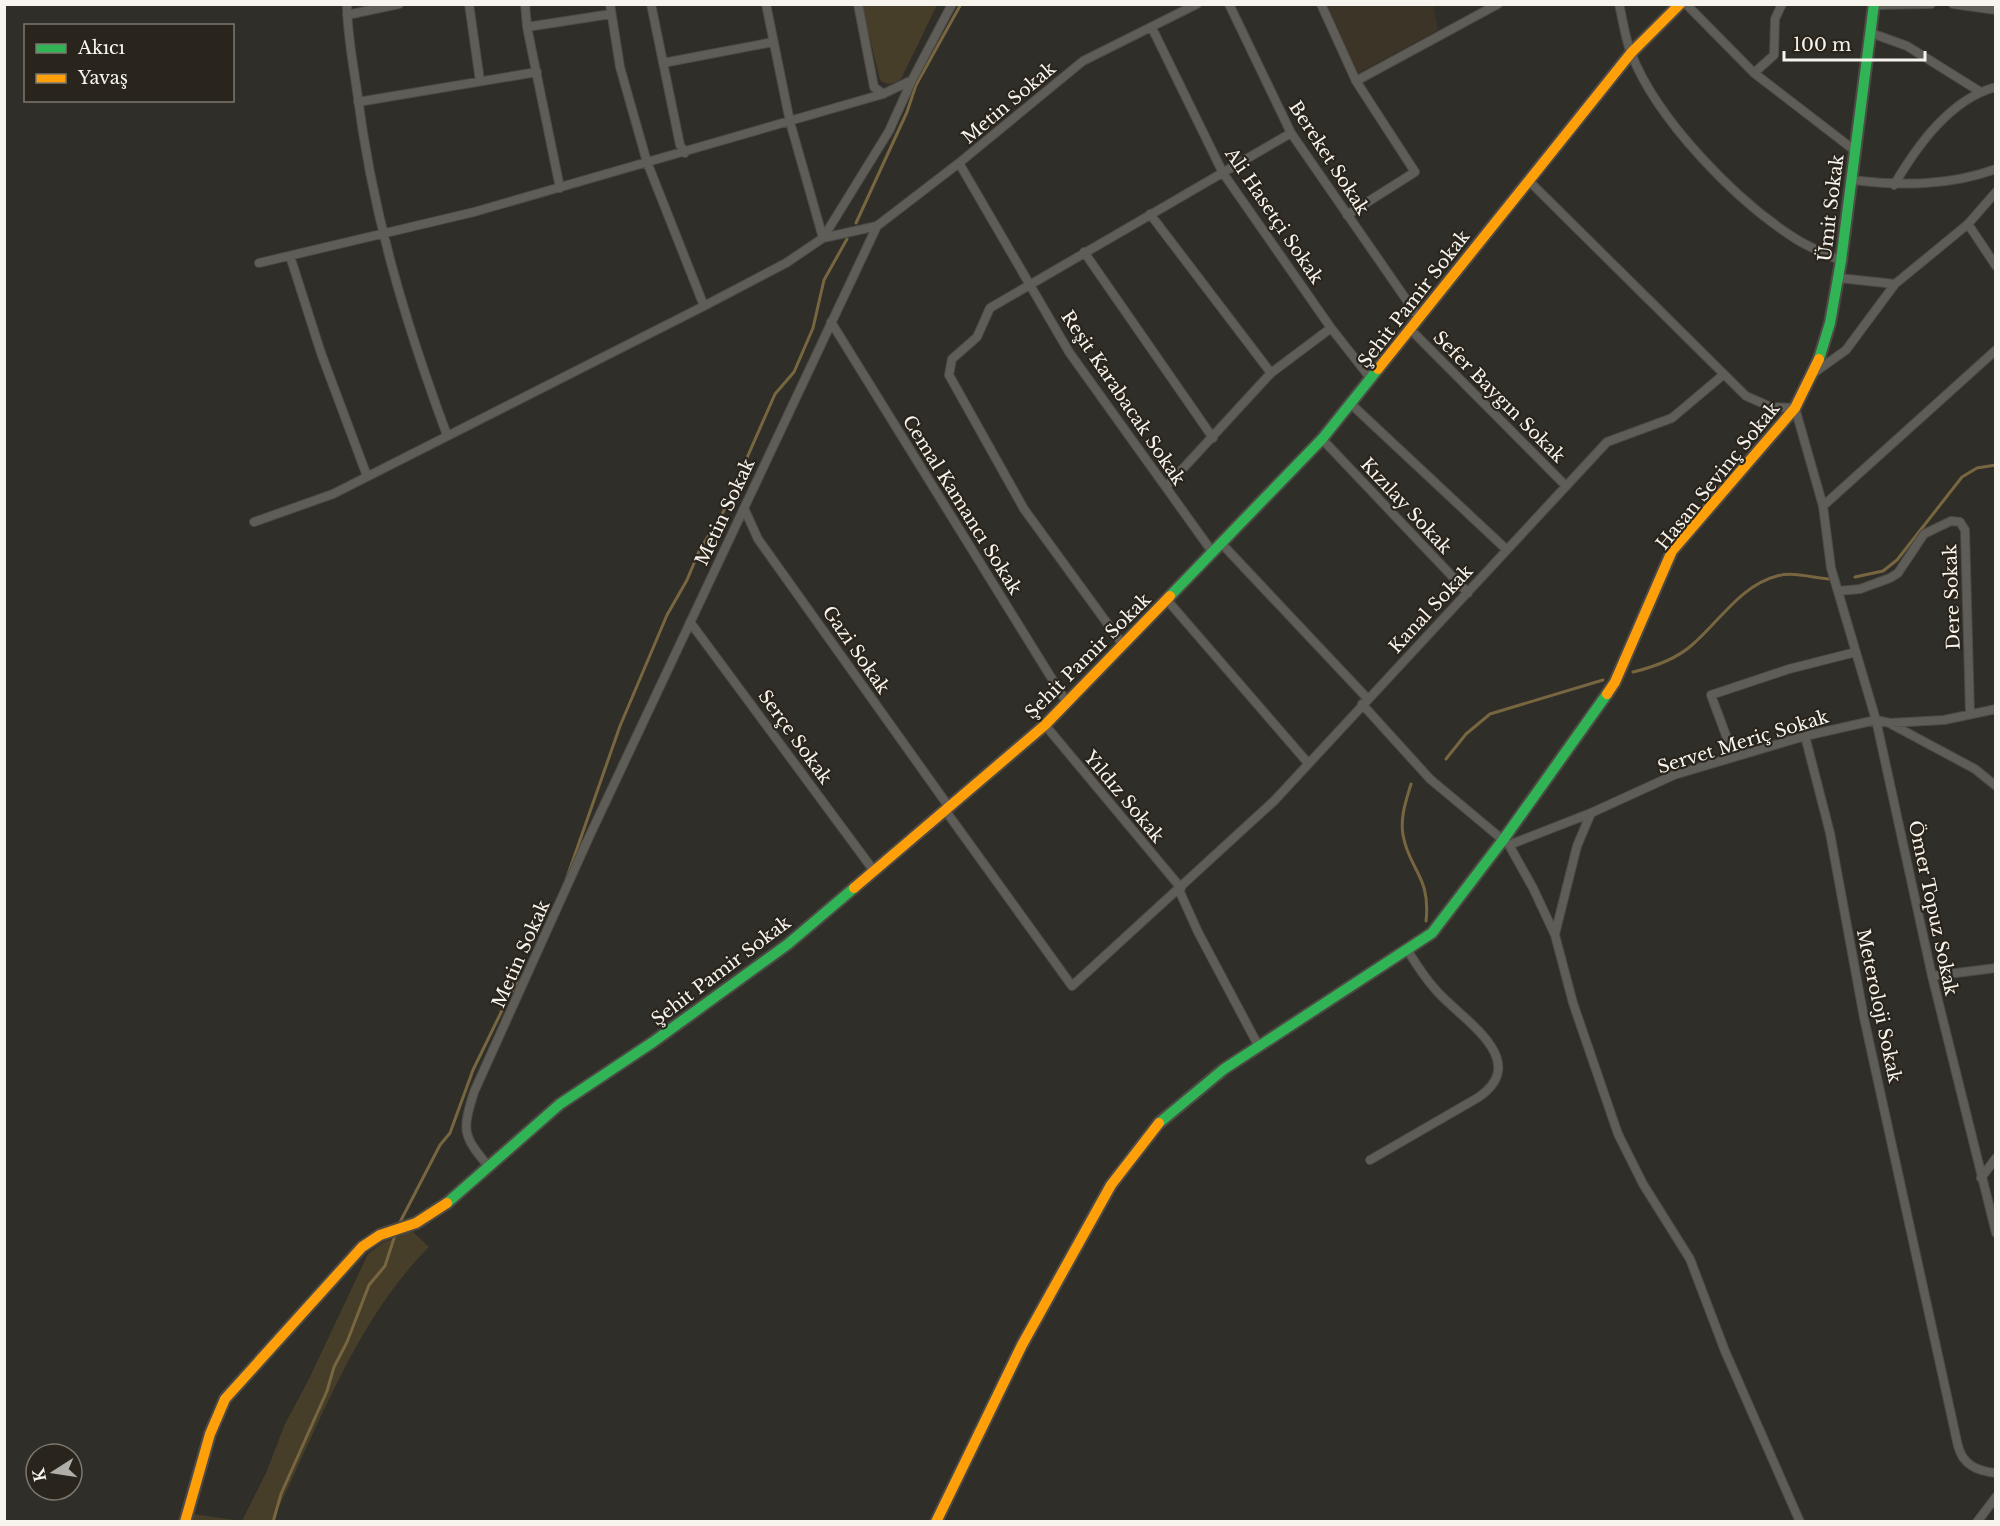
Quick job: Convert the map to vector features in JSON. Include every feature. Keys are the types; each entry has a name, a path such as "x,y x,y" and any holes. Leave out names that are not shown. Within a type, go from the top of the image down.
{"street":[{"path":"347,4 358,102 381,234 413,342 447,435"},
{"path":"347,15 399,4"},
{"path":"469,4 480,81"},
{"path":"525,4 527,27 560,188"},
{"path":"610,4 620,68 647,162 704,306"},
{"path":"651,4 680,146 685,153"},
{"path":"766,4 790,122 823,238"},
{"path":"858,4 874,87 884,94"},
{"path":"823,238 889,131 912,80 952,4"},
{"name":"Metin Sokak","path":"489,1167 473,1149 464,1125 474,1092 590,834 877,226 959,163 1083,60 1197,4"},
{"name":"Bereket Sokak","path":"1229,4 1291,133 1419,318"},
{"path":"1321,4 1356,81 1415,172 1347,215"},
{"path":"1356,81 1498,4"},
{"path":"1620,4 1631,53 1662,112 1701,157 1781,228 1797,240 1841,261"},
{"name":"Şehit Pamir Sokak","path":"185,1521 210,1434 225,1399 362,1247 380,1235 416,1223 449,1202 560,1104 653,1042 778,951 1045,725 1322,439 1631,53 1680,4"},
{"path":"1686,4 1754,73 1854,150"},
{"path":"1754,73 1774,55 1776,19 1782,4"},
{"path":"1874,5 1931,4"},
{"path":"1953,4 1995,10"},
{"name":"Ümit Sokak","path":"1795,408 1822,352 1839,278 1874,5"},
{"path":"527,27 611,14"},
{"name":"Ali Hasetçi Sokak","path":"1152,28 1223,173 1331,328 1371,379"},
{"path":"1871,33 1907,45 1979,91"},
{"path":"663,63 773,42"},
{"path":"358,102 537,72"},
{"path":"259,263 474,212 685,153 884,94 912,80"},
{"path":"1894,185 1908,162 1952,108 1979,91 1995,87"},
{"path":"1123,645 1024,509 949,375 952,359 977,337 990,308 1029,283 1291,133"},
{"name":"Reşit Karabacak Sokak","path":"959,163 1069,352 1213,553"},
{"path":"1852,180 1894,185 1927,184 1995,169"},
{"path":"1529,181 1746,396 1771,407 1795,408"},
{"path":"1810,376 1846,350 1894,284 1968,224 1995,192"},
{"path":"1150,214 1270,373"},
{"path":"1968,224 1995,266"},
{"path":"254,522 333,494 704,306 786,263 823,238 877,226"},
{"path":"1084,252 1213,438"},
{"path":"290,256 321,353 368,476"},
{"path":"1839,278 1894,284"},
{"name":"Cemal Kamancı Sokak","path":"831,322 1067,703"},
{"path":"1166,487 1270,373 1331,328"},
{"name":"Sefer Baygın Sokak","path":"1410,329 1566,486"},
{"path":"1823,506 1995,351"},
{"name":"Kanal Sokak","path":"1072,986 1274,801 1364,701 1468,593 1607,442 1672,418 1723,375"},
{"path":"1351,404 1507,550"},
{"name":"Ömer Topuz Sokak","path":"1795,408 1823,506 1831,567 1876,720 1932,976 1995,1233"},
{"name":"Hasan Sevinç Sokak","path":"1506,842 1615,682 1672,551 1795,408"},
{"name":"Kızılay Sokak","path":"1322,439 1468,593"},
{"name":"Gazi Sokak","path":"744,508 759,539 1072,986"},
{"name":"Dere Sokak","path":"1838,591 1871,586 1890,578 1898,573 1924,534 1951,521 1962,525 1970,714"},
{"path":"1222,544 1364,701 1430,779 1506,842 1555,935 1573,1003 1618,1134 1643,1184 1669,1221 1690,1258 1725,1351 1800,1521"},
{"path":"1167,600 1308,764"},
{"name":"Serçe Sokak","path":"690,622 874,871"},
{"path":"1734,757 1711,695 1789,669 1856,652"},
{"name":"Servet Meriç Sokak","path":"1506,842 1592,813 1674,775 1805,736 1876,720 1890,723 1944,720 1995,709"},
{"path":"1890,723 1975,769 1995,786"},
{"name":"Yıldız Sokak","path":"1045,725 1180,889 1198,932 1258,1045"},
{"name":"Meteroloji Sokak","path":"1805,736 1830,833 1864,1018 1960,1451 1971,1466 1983,1472 1995,1473"},
{"path":"1555,935 1576,846 1592,813"},
{"path":"936,1521 1033,1325 1111,1185 1160,1122 1224,1069 1258,1045 1411,949 1432,933 1506,842"},
{"path":"1370,1160 1479,1097 1487,1091 1498,1074 1495,1051 1485,1038 1435,990 1411,949"},
{"path":"1932,976 1995,968"},
{"path":"1981,1178 1995,1158"},
{"path":"1977,1521 1995,1497"}],"shaded area":[{"path":"862,5 937,5 901,79 890,84 880,80"},
{"path":"1327,5 1433,5 1438,30 1358,73"},
{"path":"412,1231 429,1247 403,1276 359,1342 322,1413 272,1521 184,1522 185,1513 242,1521 266,1473 285,1424 309,1379 368,1254 382,1243"}],"waterway":[{"path":"856,223 907,112 916,85 961,4"},
{"path":"566,880 620,726 667,615 687,580 700,549 721,517 775,394 794,372 813,328 824,280 847,239"},
{"path":"1855,577 1883,571 1897,560 1962,477 1977,468 1996,465"},
{"path":"1633,672 1664,662 1686,650 1741,596 1764,581 1791,574 1833,579"},
{"path":"1446,759 1466,734 1490,714 1603,680"},
{"path":"1411,784 1405,803 1402,828 1406,847 1423,883 1427,906 1426,921"},
{"path":"398,1226 440,1145 450,1133 473,1070 509,996 523,976"},
{"path":"273,1522 281,1494 327,1391 334,1367 347,1342 369,1285 385,1266 396,1232"}],"traffic: fast":[{"path":"1819,359 1830,323 1841,261 1874,4"},
{"path":"1170,596 1322,439 1378,369"},
{"path":"1159,1123 1224,1069 1432,933 1503,840 1607,694"},
{"path":"447,1203 560,1104 653,1042 788,944 854,888"}],"traffic: slow":[{"path":"1378,369 1631,53 1680,4"},
{"path":"1607,694 1615,682 1672,551 1795,408 1819,359"},
{"path":"854,888 1045,725 1170,596"},
{"path":"936,1522 1022,1345 1111,1185 1159,1123"},
{"path":"185,1522 210,1434 225,1399 362,1247 380,1235 416,1223 447,1203"}]}
